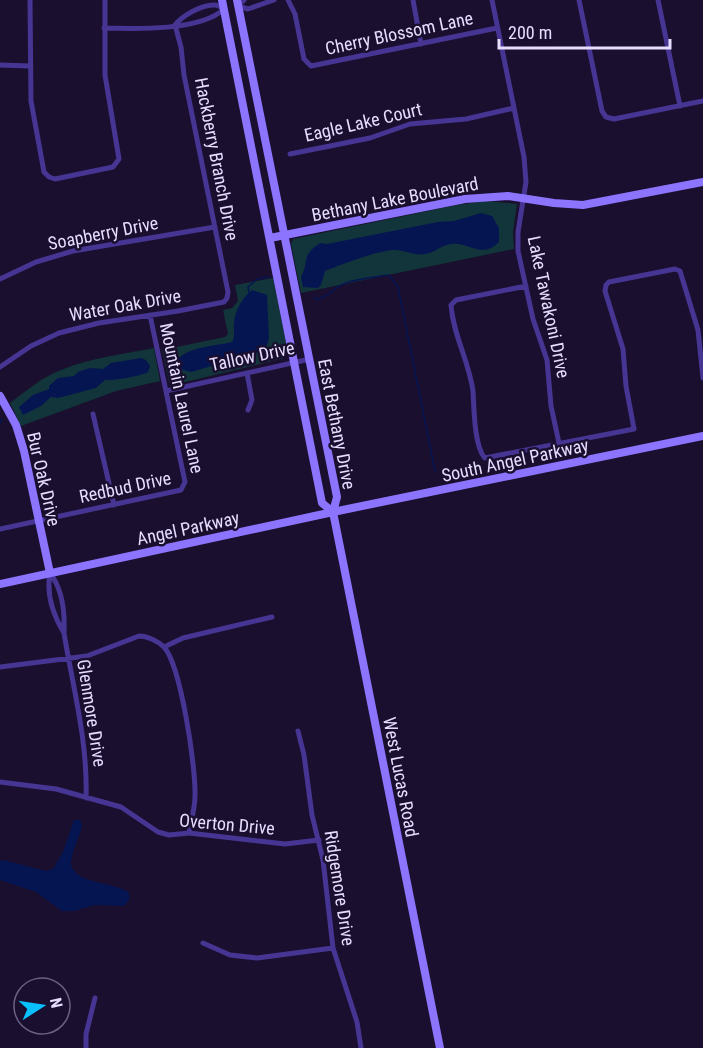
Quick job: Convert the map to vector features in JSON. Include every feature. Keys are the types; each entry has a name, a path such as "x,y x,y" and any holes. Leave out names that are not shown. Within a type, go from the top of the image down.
{"main road":[{"path":"223,4 240,2"},
{"name":"East Bethany Drive","path":"223,4 322,503 333,512 337,497 240,2"},
{"name":"Bethany Lake Boulevard","path":"270,238 465,199 508,196 583,205 703,182"},
{"name":"Bur Oak Drive","path":"0,396 20,435 50,573"},
{"name":"South Angel Parkway","path":"333,512 703,436"},
{"name":"Angel Parkway","path":"0,584 333,512"},
{"name":"West Lucas Road","path":"333,512 440,1048"}],"street":[{"path":"30,0 31,101 46,175 55,179 113,167 118,162 119,155 105,75 105,0"},
{"path":"240,2 248,9 274,0"},
{"name":"Cherry Blossom Lane","path":"288,0 295,14 304,59 308,64 314,66 497,28"},
{"path":"412,0 421,44"},
{"name":"Lake Tawakoni Drive","path":"492,0 526,175 518,242 533,319 548,360 551,406 559,443"},
{"path":"579,0 602,111 606,117 614,119 703,101"},
{"path":"658,0 680,106"},
{"path":"104,28 153,29 183,26 217,16 223,4"},
{"path":"175,25 181,18 198,10 223,4"},
{"name":"Hackberry Branch Drive","path":"175,25 182,47 184,75 228,292 227,298"},
{"path":"0,65 30,66"},
{"name":"Eagle Lake Court","path":"290,154 369,138 410,124 466,119 514,108"},
{"name":"Soapberry Drive","path":"0,279 36,262 73,252 215,227"},
{"path":"526,286 456,300 451,305 455,327 471,378 475,422 483,457 489,458 634,429 623,349 605,288 609,282 675,269 680,271 699,330 703,378"},
{"name":"Water Oak Drive","path":"0,367 31,346 59,333 99,323 224,302 227,298"},
{"name":"Mountain Laurel Lane","path":"150,315 185,487"},
{"name":"Tallow Drive","path":"166,391 310,359"},
{"path":"247,373 252,400 248,410"},
{"path":"93,414 114,505"},
{"name":"Redbud Drive","path":"0,529 181,490 185,487"},
{"name":"Glenmore Drive","path":"50,573 48,585 54,617 64,633"},
{"name":"Glenmore Drive","path":"50,573 58,584 65,615 64,633 87,769 86,798"},
{"path":"164,647 183,638 272,617"},
{"path":"0,667 98,652 139,636 146,636 164,647 171,660 179,686 194,769 195,798 189,833"},
{"name":"Ridgemore Drive","path":"298,731 304,755 312,815 323,860 333,948 357,1022 361,1048"},
{"name":"Overton Drive","path":"0,782 56,789 121,807 158,832 169,835 189,833 285,844 319,840"},
{"path":"203,943 230,955 257,958 333,948"},
{"path":"86,1048 86,1034 95,998"}],"green space":[{"path":"487,201 517,204 513,232 514,249 301,293 291,244 293,239 457,205"},
{"path":"273,278 288,352 285,358 173,385 169,382 162,350 225,337 228,334 223,310 232,308 238,301 235,285"},
{"path":"154,348 160,381 116,391 21,426 10,403 47,376 84,362"}],"shaded area":[{"path":"481,213 492,216 499,228 499,242 493,247 481,250 451,244 425,254 396,250 384,251 325,271 318,288 303,287 301,277 308,255 320,243 327,244 438,222 454,221"},
{"path":"252,290 267,295 269,338 267,345 259,352 191,372 173,367 177,360 190,351 232,342 236,313"},
{"path":"141,358 146,360 150,366 145,374 105,380 96,388 58,398 51,397 41,406 23,415 19,407 33,395 49,389 49,386 58,378 74,376 90,368 103,369 111,363"},
{"path":"74,820 80,820 82,826 71,859 73,870 86,879 128,892 130,899 124,906 95,905 74,911 62,911 36,892 0,880 0,861 3,860 46,871 53,869 63,852"}],"waterway":[{"path":"314,296 316,300 346,283 389,275 398,287 435,471"},
{"path":"249,292 248,287 257,279 269,277"},
{"path":"0,424 1,419"}]}
